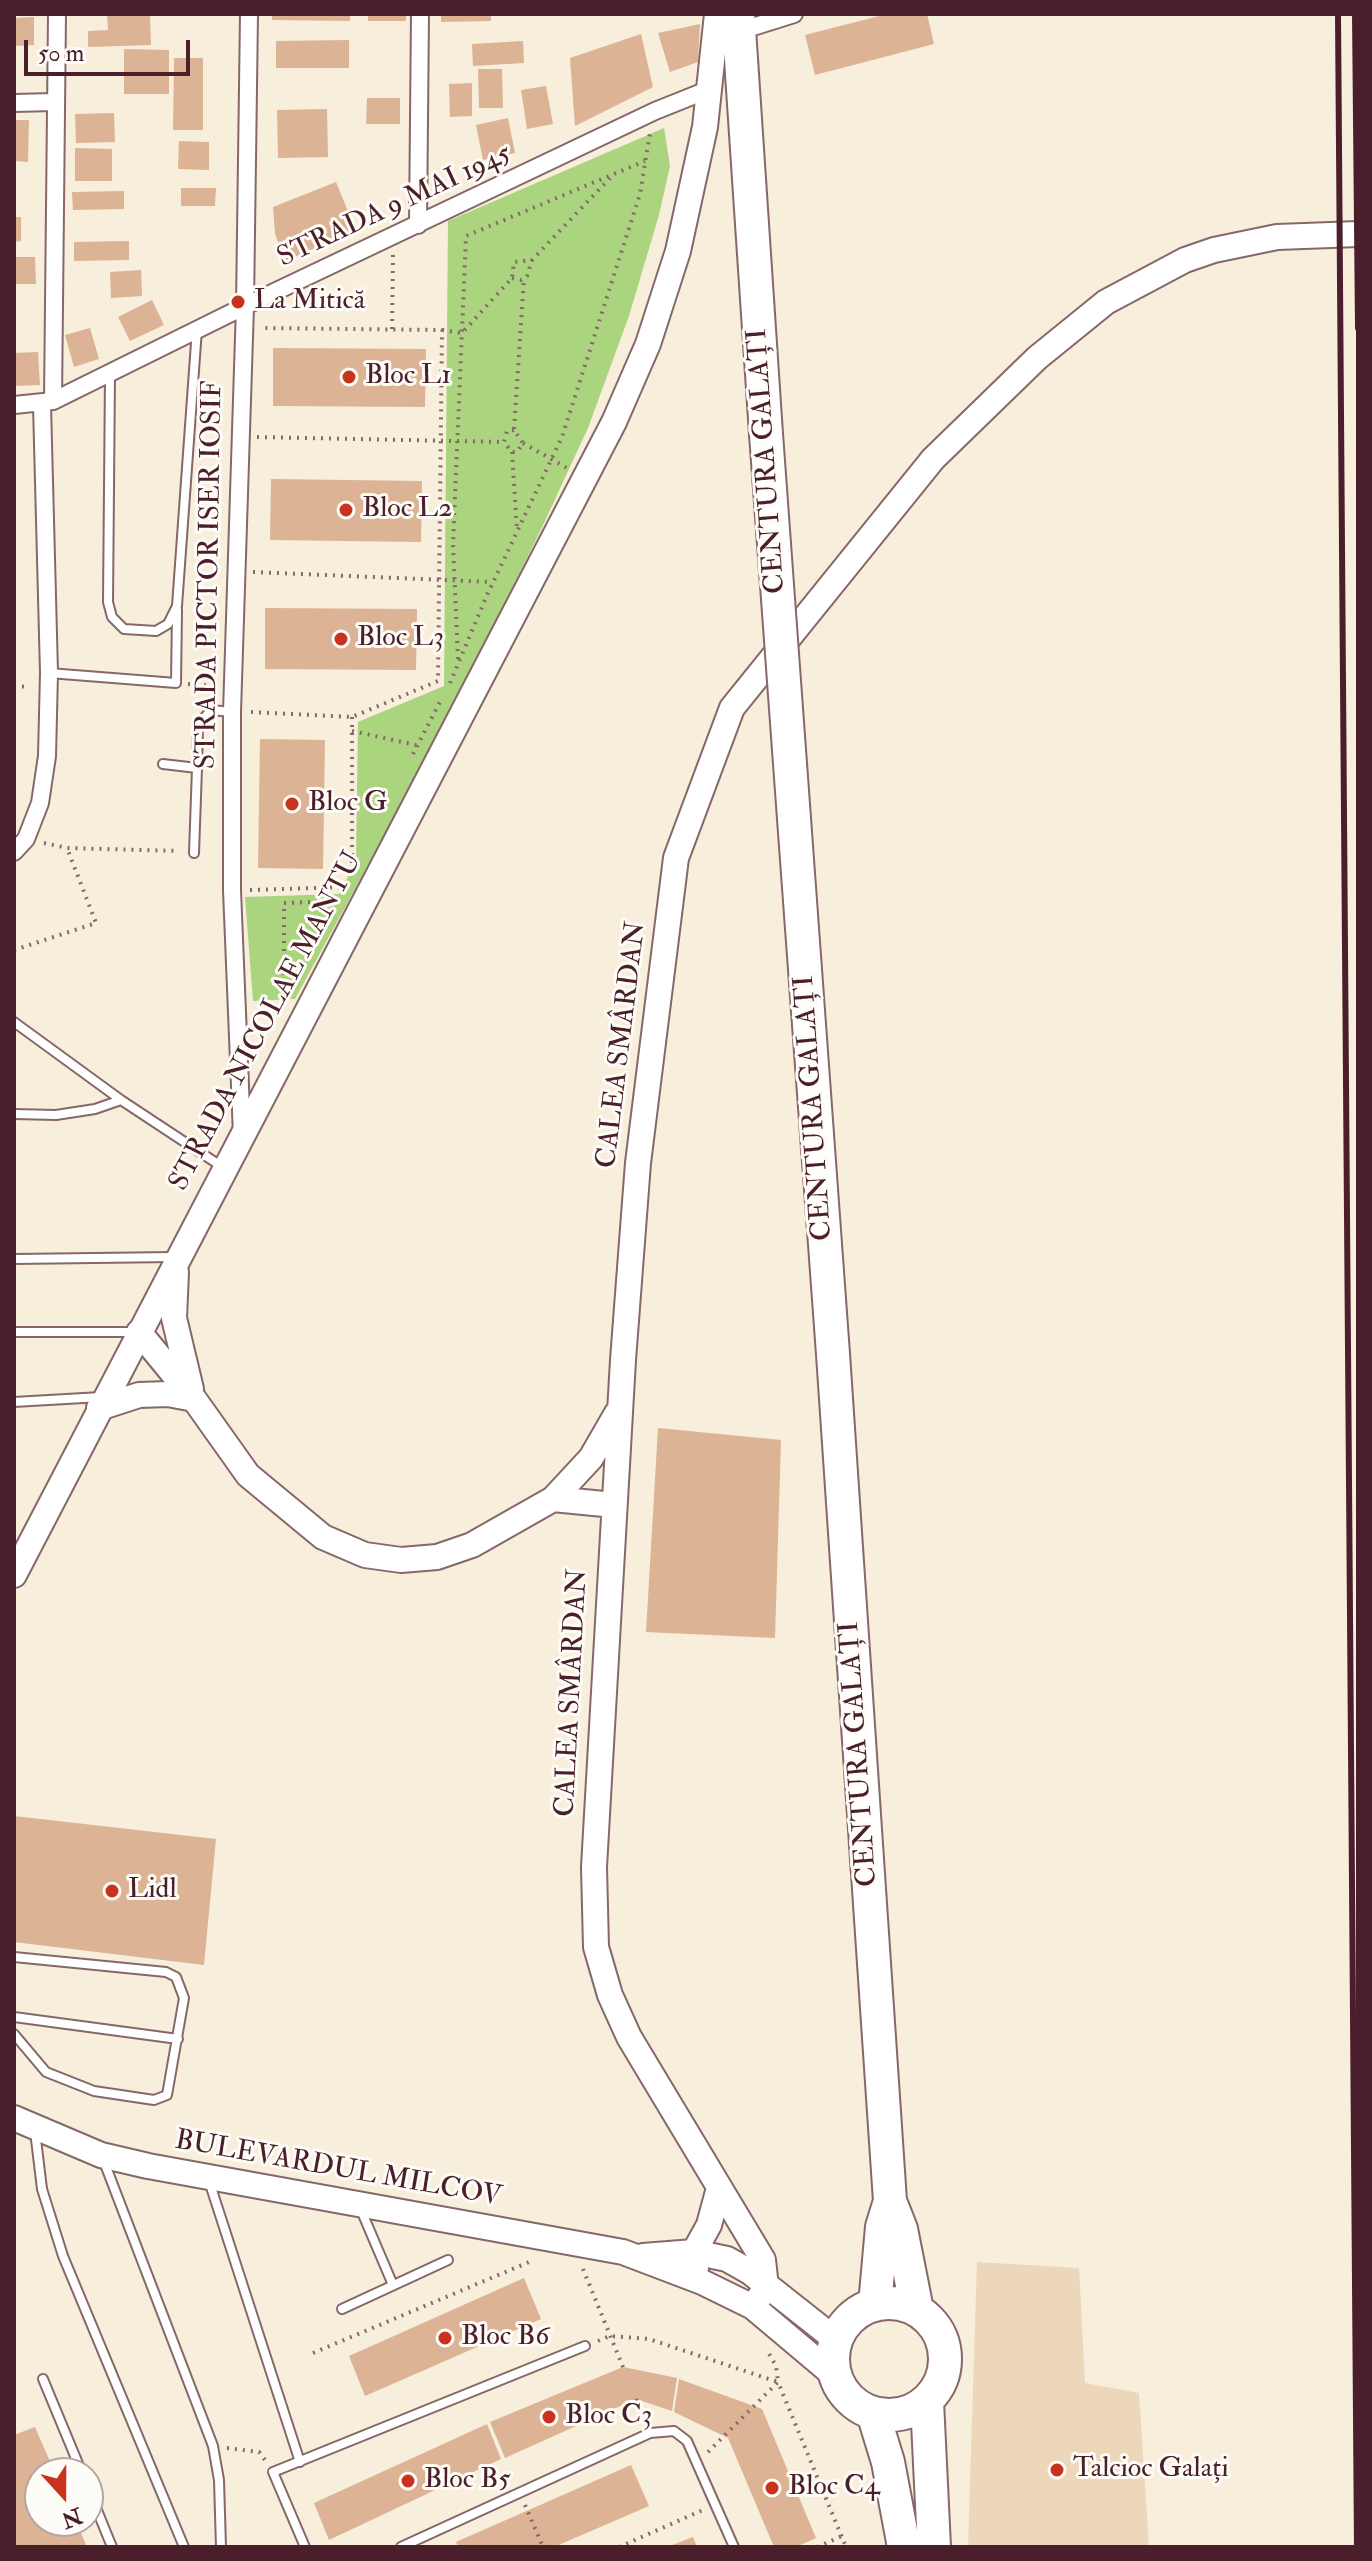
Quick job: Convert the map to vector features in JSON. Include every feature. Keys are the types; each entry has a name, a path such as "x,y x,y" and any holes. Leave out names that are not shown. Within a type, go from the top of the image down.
{"highway":[{"name":"CENTURA GALAȚI","path":"732,20 766,434 833,1354 890,2201 901,2229 917,2310"},
{"name":"CENTURA GALAȚI","path":"875,2305 882,2227 890,2201"},
{"path":"897,2303 917,2310 938,2331 946,2361 943,2376 927,2401 902,2414 873,2413 857,2406 844,2393 835,2376 833,2359 836,2340 848,2321 875,2305 897,2303"},
{"path":"927,2401 934,2547"},
{"path":"873,2413 888,2462 904,2547"}],"main road":[{"name":"STRADA NICOLAE MANTU","path":"14,1575 585,481 648,344 678,251 696,181 710,89 732,20"},
{"name":"CALEA SMÂRDAN","path":"763,2295 763,2260 629,2037 610,1995 596,1947 594,1867 620,1406 638,1163 676,858 732,708 933,459 1037,358 1106,302 1156,273 1214,250 1277,237 1358,234"},
{"path":"179,1257 174,1318 194,1399"},
{"path":"139,1332 194,1399 248,1475 323,1537 365,1555 401,1560 437,1557 472,1545 553,1499 591,1458 620,1406"},
{"path":"102,1402 139,1395 168,1394 194,1399"},
{"path":"553,1499 614,1505"},
{"name":"BULEVARDUL MILCOV","path":"14,2104 24,2122 101,2155 208,2178 358,2202 637,2256 702,2282 763,2295 836,2340"},
{"path":"702,2282 694,2252 709,2225 719,2188"},
{"name":"BULEVARDUL MILCOV","path":"637,2256 694,2252 727,2259 750,2272 763,2295 835,2376"}],"street":[{"path":"14,852 26,839 40,803 47,756 48,403 57,14"},
{"name":"STRADA PICTOR ISER IOSIF","path":"242,1136 232,890 232,712 245,306 249,14"},
{"path":"418,225 420,14"},
{"path":"732,20 794,14"},
{"name":"STRADA 9 MAI 1945","path":"14,405 48,403 393,235 655,111 710,89"},
{"path":"14,103 54,102"}],"lane":[{"path":"49,673 176,683 177,606 197,329"},
{"path":"110,373 108,602 112,617 124,629 156,631 168,624 177,606"},
{"path":"194,853 198,725 211,710 232,712"},
{"path":"163,764 197,768"},
{"path":"14,1022 121,1100 225,1168"},
{"path":"14,1114 56,1115 95,1109 121,1100"},
{"path":"14,1259 179,1257"},
{"path":"14,1332 139,1332"},
{"path":"14,1402 102,1402"},
{"path":"14,1957 166,1972 176,1977 184,1998 167,2095 154,2100 94,2091 46,2072 14,2034"},
{"path":"14,2017 178,2039"},
{"path":"24,2122 63,2256 184,2547"},
{"path":"101,2155 213,2446 219,2480 221,2547"},
{"path":"208,2178 300,2462"},
{"path":"358,2202 393,2285"},
{"path":"342,2309 448,2260"},
{"path":"305,2547 273,2472 585,2346"},
{"path":"43,2379 75,2457"},
{"path":"401,2547 650,2433 674,2431 687,2441 734,2547"},
{"path":"104,2527 112,2547"}],"path":[{"path":"410,759 459,663 552,457 640,194 655,111"},
{"path":"459,663 454,580 456,440 466,236 645,161"},
{"path":"585,481 552,457 523,443 514,430 524,278 532,260 614,174"},
{"path":"392,329 393,235"},
{"path":"462,333 512,278 514,262 532,260"},
{"path":"512,278 524,278"},
{"path":"243,328 442,330 462,333"},
{"path":"232,712 352,717 438,681 442,330"},
{"path":"504,442 507,431 514,430"},
{"path":"239,437 442,438 504,442 512,452 517,531"},
{"path":"512,452 517,452 523,443"},
{"path":"235,572 493,582"},
{"path":"176,683 233,688"},
{"path":"352,717 352,876"},
{"path":"352,731 417,746"},
{"path":"26,839 67,848 194,853"},
{"path":"14,950 96,923 67,848"},
{"path":"284,903 341,901 358,864"},
{"path":"232,890 348,887"},
{"path":"283,889 284,983"},
{"path":"313,2353 573,2244 623,2367"},
{"path":"585,2346 610,2336 649,2339 778,2382"},
{"path":"767,2347 768,2357 776,2366 778,2382 846,2547"},
{"path":"698,2463 778,2382"},
{"path":"636,2399 650,2433"},
{"path":"213,2446 259,2452 273,2472"},
{"path":"520,2493 543,2547"},
{"path":"620,2547 716,2505"},
{"path":"817,2547 842,2536"}],"shaded area":[{"name":"Talcioc Galați","path":"977,2262 1079,2268 1085,2383 1139,2393 1149,2547 968,2547"}],"green space":[{"path":"664,128 670,166 629,316 588,428 545,521 459,698 295,999 253,1001 245,897 339,894 356,861 358,722 444,686 448,221"}],"building":[{"path":"107,14 150,14 151,45 88,47 88,31 108,30"},
{"path":"272,14 350,14 350,21 272,20"},
{"path":"368,14 406,14 406,21 368,21"},
{"path":"441,14 491,14 491,21 441,22"},
{"path":"887,14 927,14 934,44 815,75 805,35"},
{"path":"34,17 34,45 14,46 14,18"},
{"path":"700,24 698,62 670,72 658,33"},
{"path":"641,34 653,87 575,126 570,58"},
{"path":"349,40 349,68 276,68 276,41"},
{"path":"523,41 524,63 473,66 472,44"},
{"path":"124,49 169,50 169,94 124,94"},
{"path":"174,58 203,58 203,130 173,130"},
{"path":"478,69 502,69 503,108 479,108"},
{"path":"472,83 472,116 450,117 449,84"},
{"path":"546,86 553,124 527,129 521,90"},
{"path":"367,98 400,98 400,124 366,124"},
{"path":"327,109 328,157 278,158 277,110"},
{"path":"114,113 115,142 76,143 75,114"},
{"path":"508,118 515,153 483,160 476,125"},
{"path":"14,120 29,120 28,162 14,161"},
{"path":"179,141 209,142 209,170 178,169"},
{"path":"75,148 112,149 112,181 75,181"},
{"path":"336,182 356,231 285,261 275,234 273,207"},
{"path":"181,188 216,188 215,206 181,206"},
{"path":"124,191 124,209 73,210 72,192"},
{"path":"14,217 21,217 21,241 14,242"},
{"path":"129,241 129,260 74,261 74,242"},
{"path":"14,257 35,257 36,284 14,284"},
{"path":"141,270 142,296 111,298 110,272"},
{"path":"152,300 164,325 130,341 118,317"},
{"path":"90,328 99,359 74,367 65,335"},
{"name":"Bloc L1","path":"273,348 426,349 425,407 273,406"},
{"path":"38,352 40,385 14,386 14,353"},
{"name":"Bloc L2","path":"271,479 422,481 421,542 270,540"},
{"name":"Bloc L3","path":"265,608 417,609 416,670 265,669"},
{"name":"Bloc G","path":"260,739 325,740 323,869 258,868"},
{"path":"658,1428 781,1440 775,1638 646,1632"},
{"name":"Lidl","path":"14,1816 216,1839 204,1965 14,1942"},
{"name":"Bloc B6","path":"524,2278 541,2319 365,2396 349,2356"},
{"name":"Bloc C3","path":"623,2367 677,2378 672,2411 636,2399 505,2458 490,2422"},
{"name":"Bloc C4","path":"679,2379 762,2409 816,2538 796,2547 774,2547 728,2438 674,2412"},
{"name":"Bloc B5","path":"487,2424 501,2459 329,2540 314,2503"},
{"path":"35,2427 48,2457 24,2457 24,2537 83,2537 87,2547 14,2547 14,2435"},
{"path":"631,2465 649,2506 554,2547 458,2547 456,2542"},
{"path":"693,2537 697,2547 667,2547"}],"railway":[{"path":"1338,14 1357,2547"},
{"path":"1355,14 1358,328"}],"place":[{"name":"La Mitică","path":"238,302"},
{"name":"Bloc L1","path":"349,377"},
{"name":"Bloc L2","path":"346,510"},
{"name":"Bloc L3","path":"341,639"},
{"name":"Bloc G","path":"292,804"},
{"name":"Lidl","path":"112,1891"},
{"name":"Bloc B6","path":"445,2338"},
{"name":"Bloc C3","path":"549,2417"},
{"name":"Talcioc Galați","path":"1057,2470"},
{"name":"Bloc B5","path":"408,2481"},
{"name":"Bloc C4","path":"772,2488"}]}
